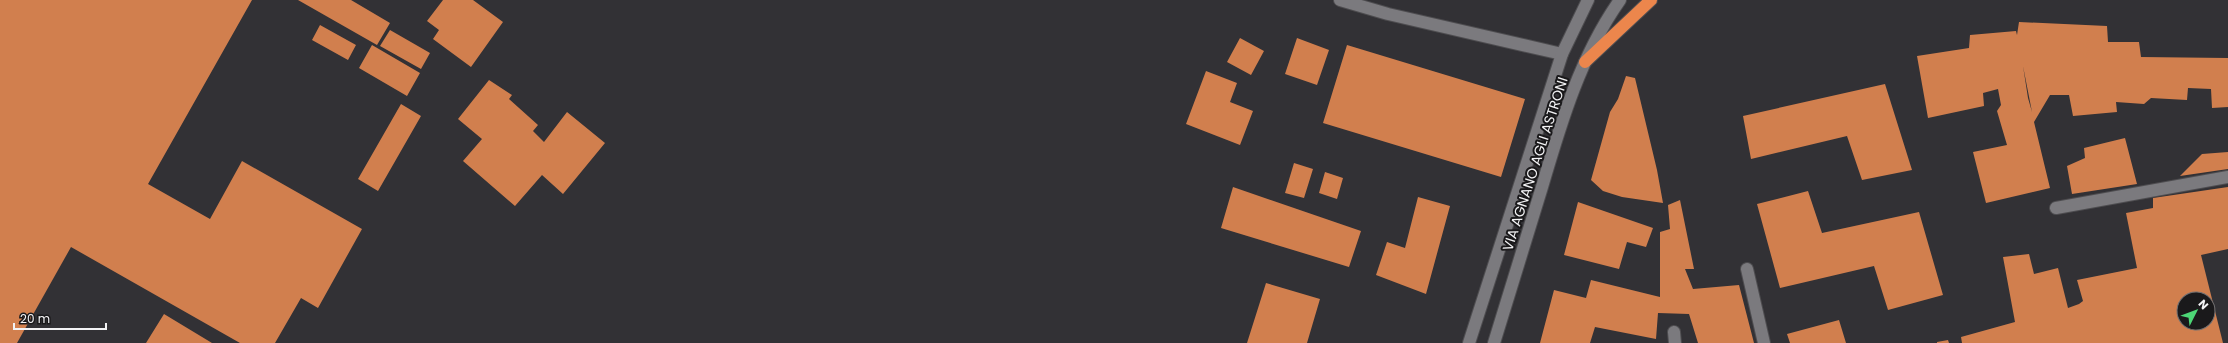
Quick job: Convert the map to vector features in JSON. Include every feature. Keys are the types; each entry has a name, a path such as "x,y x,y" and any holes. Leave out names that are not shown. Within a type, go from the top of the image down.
{"highway":[{"path":"1585,62 1651,0"}],"main road":[{"path":"1340,0 1388,14 1562,54"},
{"name":"VIA AGNANO AGLI ASTRONI","path":"1469,343 1562,54 1588,0"},
{"name":"VIA AGNANO AGLI ASTRONI","path":"1494,343 1558,134 1585,62 1606,19 1620,0"},
{"path":"2056,208 2228,177"},
{"path":"1746,269 1764,343"}],"building":[{"path":"0,0 252,0 148,184 210,219 242,161 362,229 318,308 301,298 275,343 240,343 71,247 17,343 0,343"},
{"path":"298,0 351,0 390,23 377,45"},
{"path":"443,0 473,0 503,22 471,67 433,39 439,30 427,21"},
{"path":"2019,22 2107,26 2108,42 2139,42 2141,57 2228,58 2228,107 2212,108 2211,89 2188,88 2187,100 2151,98 2144,104 2116,102 2117,112 2073,116 2069,95 2050,95 2034,122 2050,188 1986,203 1973,152 2007,145 1997,111 2001,105 1998,89 1983,93 1984,106 1928,118 1917,56 1969,48 1970,35 2016,31 2017,35","holes":["2023,66 2032,112 2028,98"]},
{"path":"320,25 356,45 348,60 312,40"},
{"path":"390,30 430,53 421,69 380,46"},
{"path":"1240,38 1264,51 1251,75 1227,62"},
{"path":"1297,38 1329,50 1317,85 1285,74"},
{"path":"372,45 420,73 407,96 359,68"},
{"path":"1347,45 1525,99 1501,177 1323,123"},
{"path":"1206,71 1237,83 1230,102 1253,111 1240,145 1186,124"},
{"path":"1626,76 1635,78 1657,170 1663,203 1622,197 1603,191 1591,180 1610,112 1618,99"},
{"path":"489,80 512,95 509,99 538,125 533,131 544,142 567,112 605,143 563,194 542,175 515,206 463,161 482,139 458,119"},
{"path":"1885,84 1912,170 1862,180 1847,136 1751,159 1743,116"},
{"path":"401,104 421,116 378,191 358,179"},
{"path":"2125,138 2137,184 2072,194 2067,166 2085,158 2084,148"},
{"path":"2228,152 2228,169 2180,176 2202,154"},
{"path":"1294,163 1313,169 1304,198 1285,193"},
{"path":"1325,172 1343,178 1337,199 1319,193"},
{"path":"1233,187 1361,231 1349,267 1221,228"},
{"path":"2228,187 2228,249 2201,255 2210,291 2176,291 2176,331 2216,331 2216,315 2223,343 1962,343 1961,337 2015,322 2003,257 2029,254 2034,274 2058,268 2068,308 2083,301 2077,280 2137,268 2126,213 2153,208 2153,198"},
{"path":"1808,191 1822,233 1919,212 1943,295 1888,310 1874,266 1780,288 1757,204"},
{"path":"1418,197 1450,206 1426,294 1376,275 1387,242 1405,248"},
{"path":"1680,200 1694,269 1685,269 1693,289 1739,285 1754,343 1698,343 1689,314 1658,313 1656,339 1595,327 1590,343 1540,343 1554,290 1586,298 1591,280 1660,297 1660,232 1670,229 1668,205"},
{"path":"1578,202 1653,228 1646,247 1627,242 1619,269 1564,255"},
{"path":"1266,283 1320,299 1307,343 1247,343"},
{"path":"164,314 212,343 146,343"},
{"path":"1839,320 1846,343 1790,343 1787,334"},
{"path":"1948,340 1949,343 1937,343 1937,342"}]}
